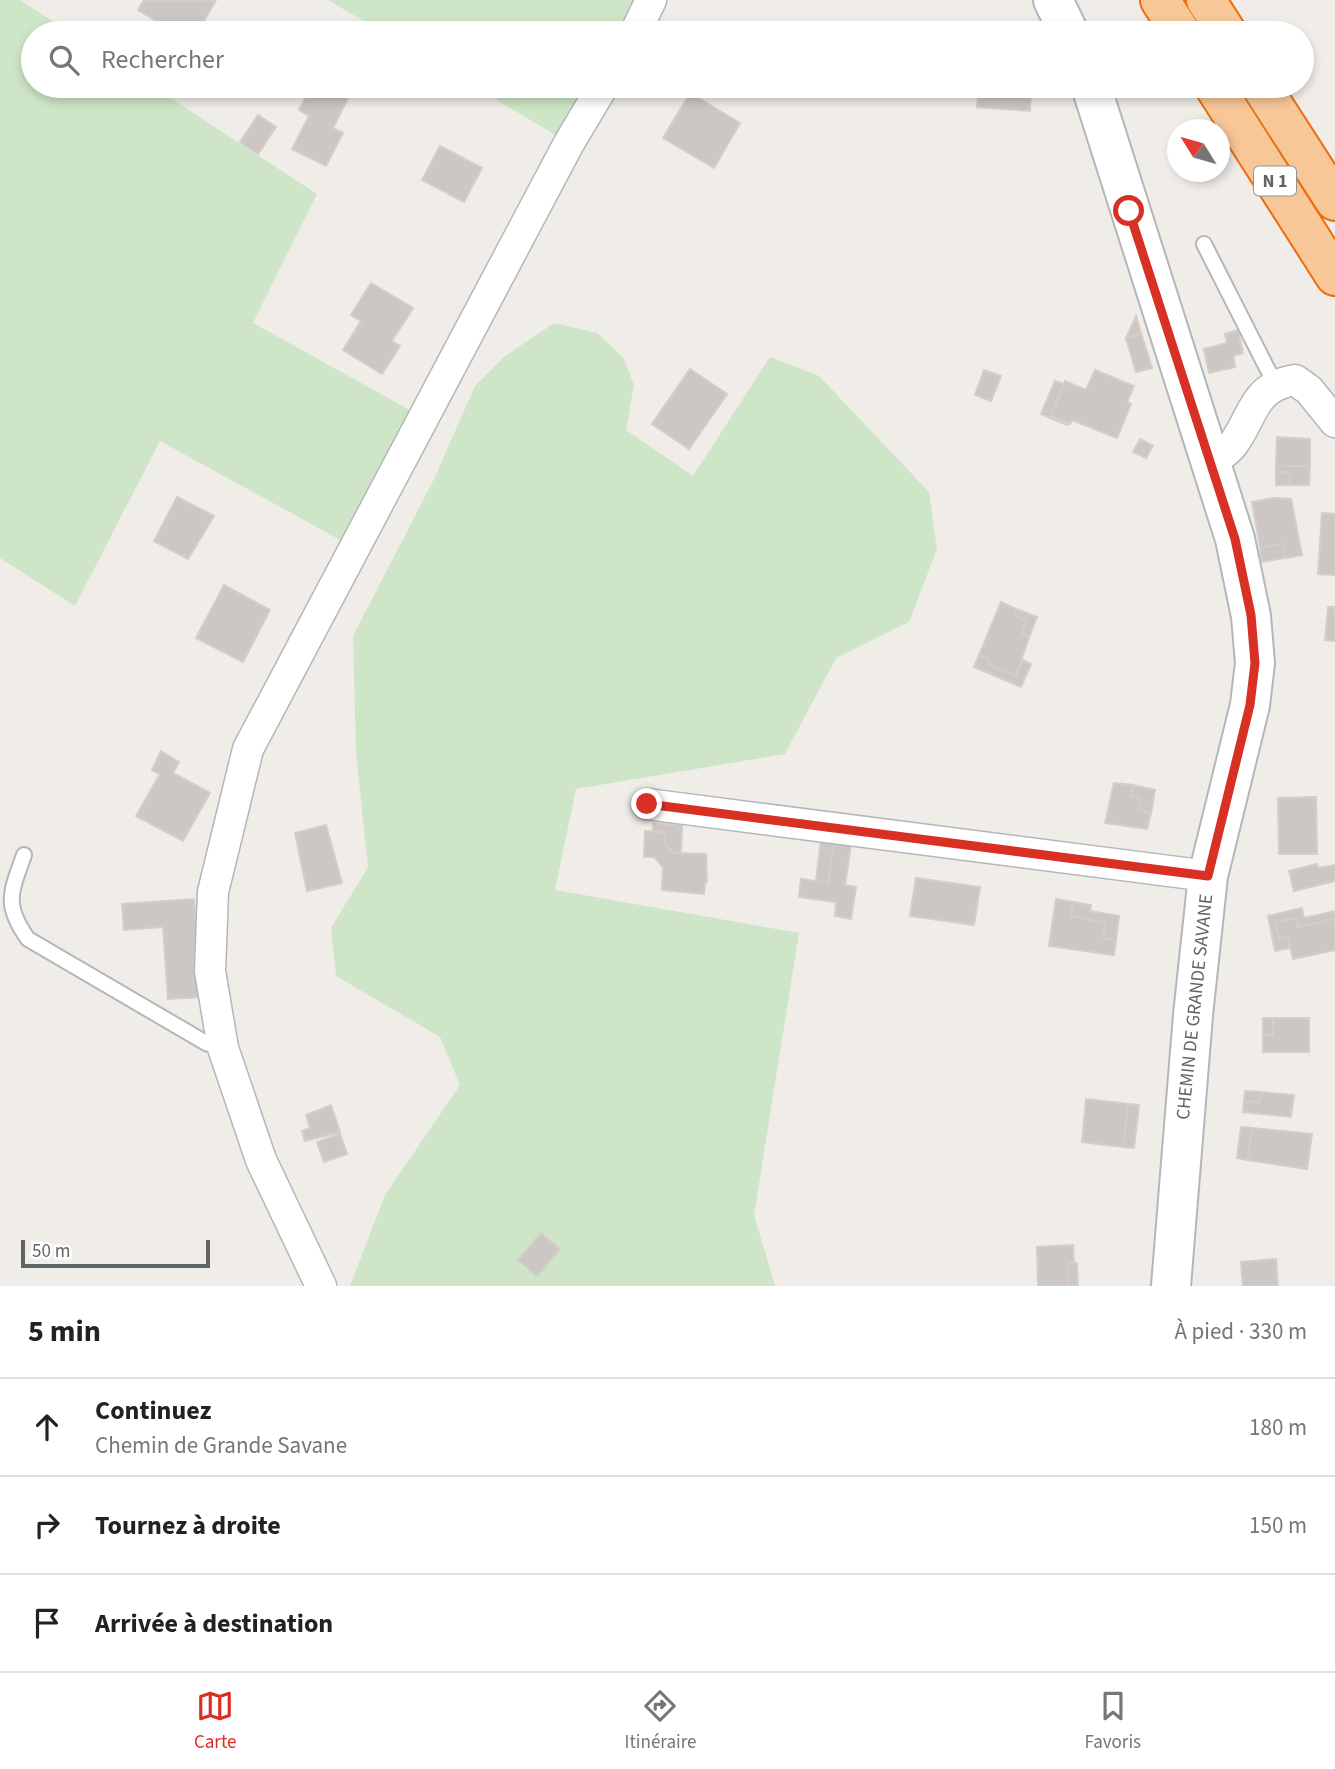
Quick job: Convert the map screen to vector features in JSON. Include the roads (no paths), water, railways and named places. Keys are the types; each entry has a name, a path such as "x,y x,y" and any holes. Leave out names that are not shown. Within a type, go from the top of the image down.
{"highway":[{"path":"1160,0 1173,21"},
{"path":"1206,0 1219,21"},
{"name":"N 1","path":"1222,98 1335,276"},
{"name":"N 1","path":"1269,98 1335,201"}],"street":[{"path":"641,21 651,0"},
{"path":"1053,0 1063,21"},
{"path":"321,1286 261,1160 223,1048 210,971 213,892 248,749 569,143 596,98"},
{"name":"CHEMIN DE GRANDE SAVANE","path":"1095,98 1235,539 1251,615 1255,663 1250,705 1208,876 1192,1028 1171,1286"},
{"path":"1209,464 1233,446 1255,404 1275,384 1295,380 1309,390 1335,422"},
{"path":"647,804 1208,876"}],"lane":[{"path":"1204,244 1275,384"},
{"path":"24,855 10,895 13,917 28,939 206,1043 223,1048"}]}
